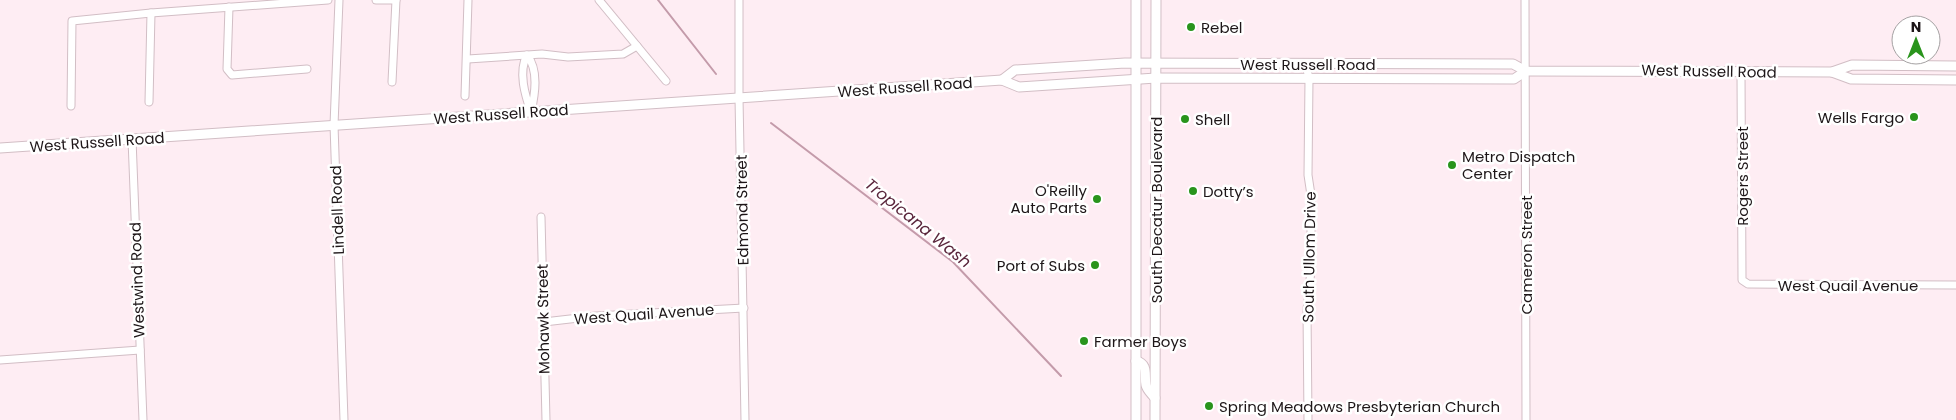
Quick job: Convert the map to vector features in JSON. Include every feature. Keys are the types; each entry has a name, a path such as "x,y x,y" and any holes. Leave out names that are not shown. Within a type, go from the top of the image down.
{"main road":[{"name":"South Decatur Boulevard","path":"1136,0 1136,420"},
{"name":"South Decatur Boulevard","path":"1155,420 1156,0"},
{"name":"West Russell Road","path":"1002,80 1015,70 1156,63 1513,64 1526,71 1741,72 1832,72 1852,65 1956,66"},
{"name":"West Russell Road","path":"0,148 1002,80 1018,87 1156,78 1514,79 1526,71"},
{"name":"West Russell Road","path":"1832,72 1851,79 1956,80"},
{"path":"1136,361 1141,362 1144,366 1146,387 1155,398"}],"street":[{"path":"71,106 72,21 151,13 328,0"},
{"name":"Lindell Road","path":"339,0 334,126 344,420"},
{"path":"376,0 396,0 392,82"},
{"path":"465,96 465,68 468,59 468,0"},
{"path":"599,0 666,81"},
{"name":"Edmond Street","path":"739,0 745,420"},
{"name":"Cameron Street","path":"1525,0 1526,420"},
{"path":"229,7 227,69 232,75 307,69"},
{"path":"149,102 151,13"},
{"path":"468,59 542,54 568,57 623,54 637,46"},
{"path":"526,55 522,63 525,93 531,112"},
{"name":"South Ullom Drive","path":"1306,64 1309,79 1308,175 1311,195 1308,420"},
{"name":"Rogers Street","path":"1741,72 1742,280"},
{"name":"Westwind Road","path":"132,139 143,420"},
{"name":"Mohawk Street","path":"540,217 546,420"},
{"name":"West Quail Avenue","path":"1742,280 1748,284 1956,285"},
{"name":"West Quail Avenue","path":"544,322 596,316 744,308"},
{"path":"0,360 140,350"}],"waterway":[{"name":"Tropicana Wash","path":"658,0 716,74"},
{"name":"Tropicana Wash","path":"771,123 953,262 1061,376"}],"place":[{"name":"Rebel","path":"1191,27"},
{"name":"Wells Fargo","path":"1914,117"},
{"name":"Shell","path":"1185,119"},
{"name":"Metro Dispatch Center","path":"1452,165"},
{"name":"Dotty’s","path":"1193,191"},
{"name":"O'Reilly Auto Parts","path":"1097,199"},
{"name":"Port of Subs","path":"1095,265"},
{"name":"Farmer Boys","path":"1084,341"},
{"name":"Spring Meadows Presbyterian Church","path":"1209,406"}]}
